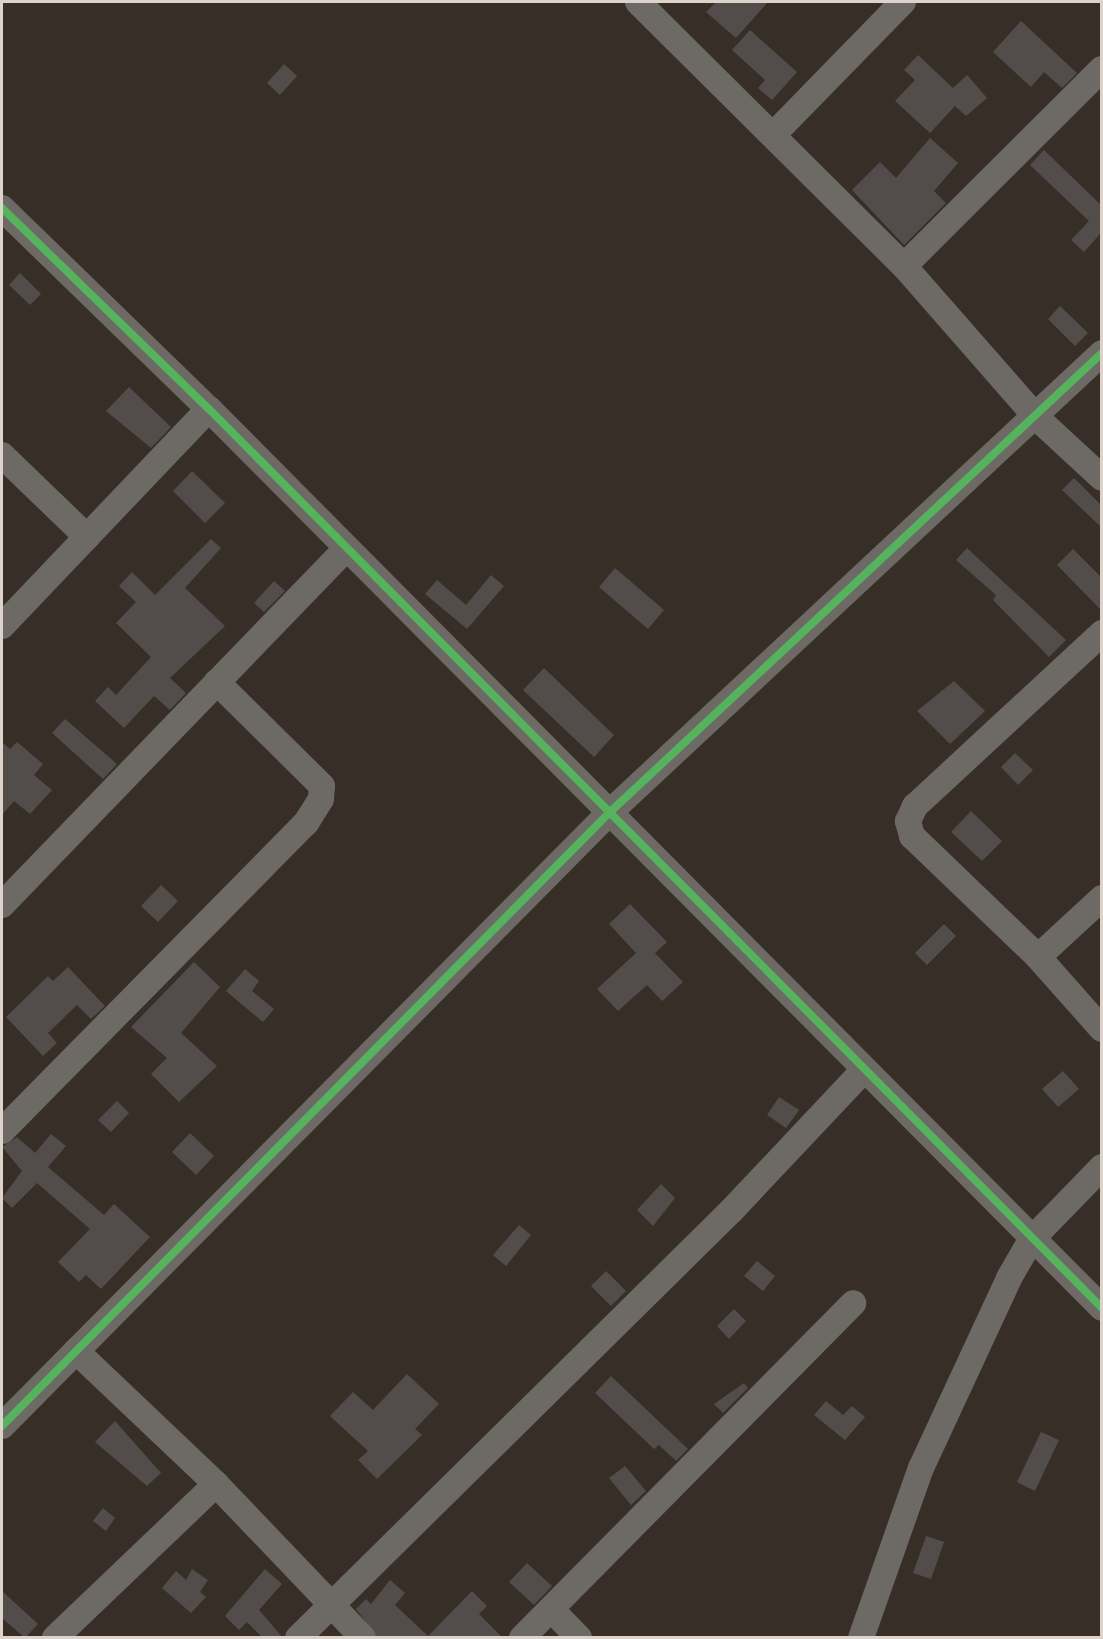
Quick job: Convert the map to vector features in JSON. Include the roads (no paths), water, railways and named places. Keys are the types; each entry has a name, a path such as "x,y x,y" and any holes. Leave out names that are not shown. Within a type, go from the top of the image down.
{"street":[{"path":"773,135 903,2"},
{"path":"642,3 904,266 1036,418 1101,478"},
{"path":"904,266 1101,69"},
{"path":"2,208 209,409 1101,1308"},
{"path":"2,1426 609,813 1036,418 1101,353"},
{"path":"2,626 209,409"},
{"path":"2,455 87,537"},
{"path":"2,905 347,548"},
{"path":"1101,633 915,806 908,821 912,836 1038,957 1101,1029"},
{"path":"2,1131 306,823 321,799 322,786 217,682"},
{"path":"1038,957 1101,898"},
{"path":"298,1638 731,1211 864,1071"},
{"path":"861,1638 921,1468 1031,1240 1101,1167"},
{"path":"522,1638 853,1303"},
{"path":"76,1351 216,1484 363,1638"},
{"path":"55,1638 216,1484"},
{"path":"552,1610 579,1638"}]}
